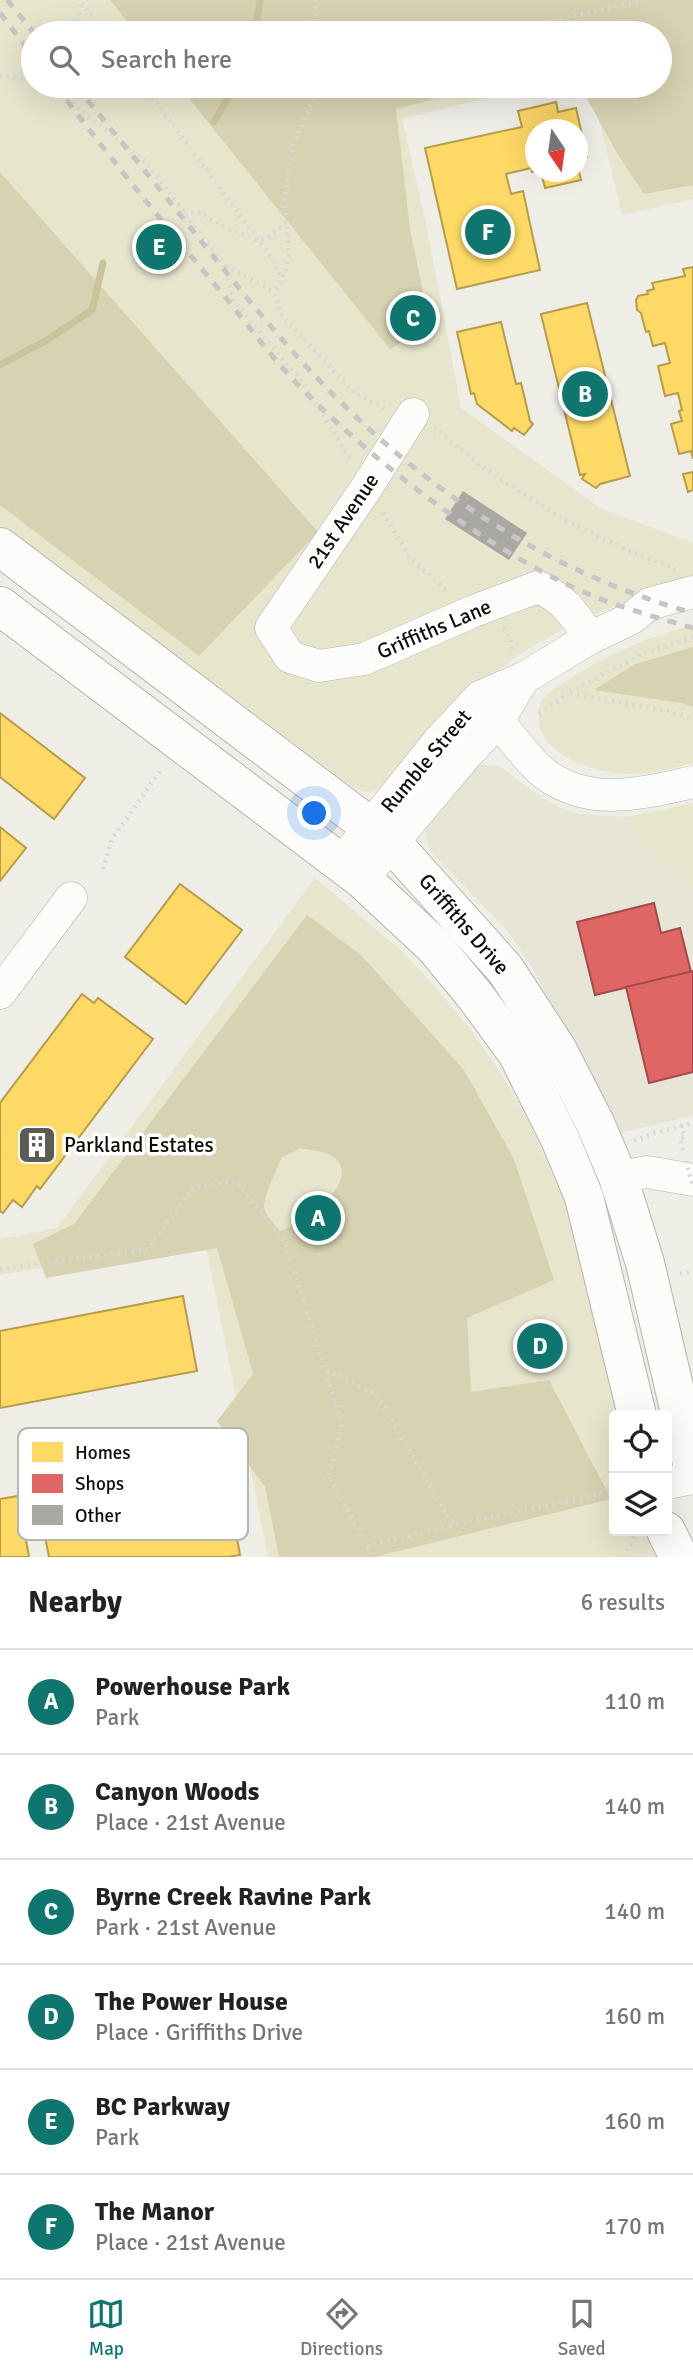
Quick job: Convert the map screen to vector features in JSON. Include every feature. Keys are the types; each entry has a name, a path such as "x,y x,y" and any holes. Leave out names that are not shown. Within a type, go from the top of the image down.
{"main road":[{"name":"Griffiths Drive","path":"0,547 382,835 505,969 557,1049 595,1123 623,1160 693,1468"},
{"name":"Griffiths Drive","path":"0,606 352,871 434,946 476,997 517,1053 560,1139 584,1197 636,1410"},
{"path":"668,1536 679,1557"}],"street":[{"name":"21st Avenue","path":"271,628 413,414"},
{"name":"Rumble Street","path":"382,835 438,742 480,697 524,678 590,638 632,618 649,604 687,582"},
{"name":"Griffiths Lane","path":"271,628 290,657 319,666 364,659 474,611 538,587 557,596 572,611 590,638"},
{"name":"Rumble Street","path":"632,618 655,623 693,614"},
{"name":"Rumble Street","path":"352,871 382,835 498,721 524,678"},
{"path":"498,721 544,774 582,791 606,796 634,795 693,782"},
{"path":"0,993 71,898"},
{"path":"623,1160 647,1172 688,1165"},
{"path":"672,1482 693,1478"}],"path":[{"path":"314,0 317,21"},
{"path":"552,21 644,0"},
{"path":"77,21 82,1"},
{"path":"82,1 96,21"},
{"path":"14,79 21,73"},
{"path":"0,76 21,79"},
{"path":"65,98 145,162 225,266 233,300 307,388 409,555 452,595 474,611"},
{"path":"153,98 274,260 281,279"},
{"path":"314,98 293,146 285,199 289,256 275,292 280,313 354,393 381,407 413,414 443,433 491,472 564,520 687,582"},
{"path":"184,212 201,213 226,228 258,240 267,238 287,222"},
{"path":"225,266 275,292"},
{"path":"539,714 568,693 639,655 693,637"},
{"path":"568,693 668,710 693,719"},
{"path":"103,869 112,839 160,771"},
{"path":"623,1160 681,1125 693,1123"},
{"path":"681,1125 685,1137 680,1138 693,1187"},
{"path":"0,1269 148,1249 194,1186 236,1182 285,1242 342,1422 329,1475 373,1557"},
{"path":"672,1276 693,1271"},
{"path":"325,1369 377,1395 453,1525"},
{"path":"367,1546 596,1495 609,1489"},
{"path":"624,1557 634,1536"}],"shaded area":[{"path":"0,0 693,0 693,199 622,215 594,98 672,98 672,21 21,21 21,98 486,98 402,119 427,228 461,408 600,508 693,543 693,582 612,607 536,644 480,686 381,789 367,792 356,789 0,525"},
{"path":"110,0 693,0 693,185 644,194 618,155 587,98 672,98 672,21 127,21"},
{"path":"189,98 438,98 396,109 410,229 430,326 390,349"},
{"path":"0,172 318,532 199,656 0,505"},
{"path":"693,625 693,763 662,771 618,773 591,768 554,748 540,727 539,711 545,696 615,653"},
{"path":"693,647 693,707 594,690 635,664"},
{"path":"499,766 541,797 561,808 579,814 627,817 633,834 693,889 693,1116 614,1134 533,969 507,930 430,851 425,827 472,767"},
{"path":"693,803 693,889 632,834 627,817"},
{"path":"315,878 398,948 435,987 470,1029 503,1077 531,1126 575,1226 621,1410 609,1410 609,1536 651,1536 656,1557 268,1557 248,1457 248,1428 242,1428 205,1242 0,1275 0,1239 57,1228"},
{"path":"307,915 362,956 464,1070 514,1159 554,1280 467,1318 471,1392 549,1380 609,1499 374,1557 279,1557 265,1487 248,1464 248,1428 222,1428 217,1421 253,1374 217,1248 46,1278 33,1244 74,1224","holes":["301,1148 328,1154 340,1164 342,1174 339,1184 332,1195 311,1214 280,1231 265,1211 264,1204 282,1157"]}],"building: Homes":[{"path":"556,102 558,112 576,108 578,119 525,119 525,169 506,174 511,194 523,191 540,270 457,289 425,148 522,127 518,111"},
{"path":"544,182 572,182 545,188"},
{"path":"693,267 693,459 691,451 679,454 671,424 682,421 679,411 682,410 678,393 665,396 658,366 670,363 665,343 653,346 641,313 637,310 636,300 638,296 648,294 647,291 654,289 652,283 685,276 683,269"},
{"path":"587,303 630,476 600,484 596,488 582,479 585,474 580,475 541,314"},
{"path":"501,322 516,384 521,383 533,424 524,435 514,428 512,431 477,404 474,393 471,394 457,332"},
{"path":"693,472 693,490 688,492 683,474"},
{"path":"0,713 85,778 54,819 0,777"},
{"path":"0,827 26,848 0,881"},
{"path":"180,884 242,930 186,1004 125,957"},
{"name":"Parkland Estates","path":"82,994 94,1003 98,998 153,1039 40,1189 37,1186 22,1207 13,1200 3,1213 0,1211 0,1103"},
{"path":"183,1296 197,1371 0,1408 0,1331"},
{"path":"18,1496 18,1540 26,1540 29,1557 0,1557 0,1499"},
{"path":"46,1540 237,1540 240,1555 227,1557 49,1557"}],"building: Shops":[{"path":"654,903 661,933 680,928 691,972 595,995 577,922"},
{"path":"693,971 693,1072 649,1083 626,987"}],"building: Other":[{"path":"463,491 527,533 509,560 445,519"}],"waterway":[{"path":"257,21 260,0"},
{"path":"214,122 228,98"},
{"path":"0,365 47,340 92,310 103,263"}],"railway":[{"path":"7,0 24,21"},
{"path":"0,13 21,40"},
{"path":"65,98 280,364 300,387 357,441 456,518 524,562 590,595 693,628"},
{"path":"86,98 278,335 333,395 390,447 428,479 469,508 554,558 599,580 693,613"}],"place":[{"name":"The Manor","path":"488,232"},
{"name":"BC Parkway","path":"159,247"},
{"name":"Byrne Creek Ravine Park","path":"413,318"},
{"name":"Canyon Woods","path":"585,394"},
{"name":"Parkland Estates","path":"37,1145"},
{"name":"Powerhouse Park","path":"318,1218"},
{"name":"The Power House","path":"540,1346"}]}
